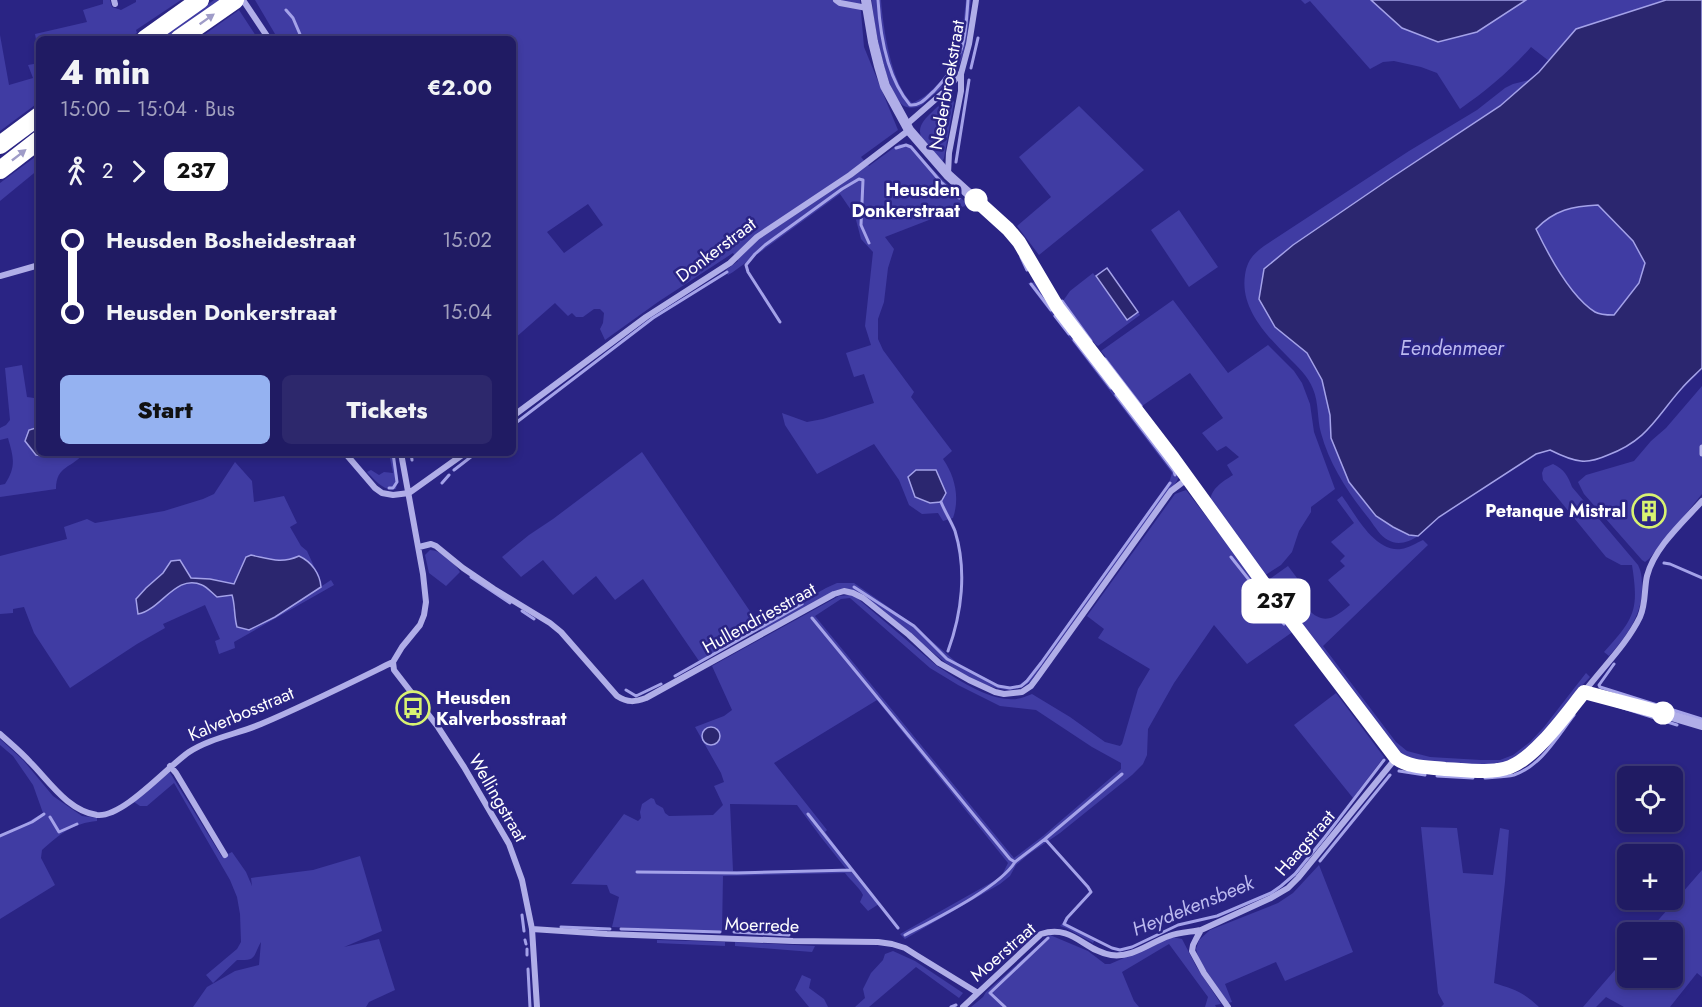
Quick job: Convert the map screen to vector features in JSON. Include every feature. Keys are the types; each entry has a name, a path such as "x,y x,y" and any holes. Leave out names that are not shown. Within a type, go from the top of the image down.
{"highway":[{"path":"149,36 200,0"},
{"path":"183,36 235,0"},
{"path":"0,145 36,118"},
{"path":"0,170 36,142"}],"street":[{"path":"243,0 267,36"},
{"path":"836,0 840,3 867,4 885,86 907,128 948,175 1008,229 1019,242 1058,308 1173,458 1275,599 1402,763 1435,768 1492,770 1509,767 1522,760 1549,734 1621,645 1639,619 1652,562 1670,537 1702,501"},
{"name":"Nederbroekstraat","path":"948,175 949,153 961,74 969,44 976,0"},
{"name":"Donkerstraat","path":"516,414 646,317 730,263 757,237 850,175 907,128 961,74"},
{"path":"0,276 36,266"},
{"path":"1702,447 1702,454"},
{"path":"348,456 382,493 393,495 409,493 461,456"},
{"path":"393,662 419,626 426,602 402,456"},
{"name":"Hullendriesstraat","path":"418,547 431,544 436,546 463,567 553,625 608,687 624,700 634,702 646,698 834,594 844,591 853,592 863,598 939,663 995,692 1013,694 1022,692 1037,678 1171,491 1187,479"},
{"name":"Kalverbosstraat","path":"0,734 67,801 81,810 97,815 106,814 128,804 170,766 192,750 259,725 393,662"},
{"name":"Wellingstraat","path":"393,662 394,670 438,727 509,844 522,880 532,929 537,1007"},
{"path":"1584,692 1702,725"},
{"name":"Haagstraat","path":"1202,930 1271,898 1287,888 1298,878 1396,758"},
{"path":"170,766 225,855"},
{"name":"Moerrede","path":"532,929 607,934 885,943 905,948 978,993"},
{"path":"1202,930 1192,951 1204,973 1228,1007"},
{"name":"Moerstraat","path":"963,1007 1041,934 1067,933 1108,955 1118,955 1130,954 1170,936 1202,930"}],"shaded area":[{"path":"103,0 110,0 112,7 121,10 136,0 181,0 136,30 137,33 132,36 36,36 36,40 35,34 87,22 83,10 103,4"},
{"path":"214,0 224,0 171,36 161,36"},
{"path":"255,0 860,0 864,47 898,130 861,157 869,166 899,144 908,145 966,203 965,206 885,237 894,249 888,268 884,302 878,319 878,339 883,350 914,392 911,397 952,451 943,459 951,473 955,487 956,503 953,518 943,521 938,513 922,514 909,505 899,480 874,444 817,474 785,425 782,413 807,422 874,403 864,374 854,377 846,353 871,345 865,326 873,252 861,239 855,216 840,194 733,272 728,275 726,270 738,261 733,253 605,340 600,329 604,313 600,309 594,309 583,317 576,317 572,313 568,316 555,303 516,337 516,36 276,36","holes":["588,204 603,225 564,253 547,232"]},
{"path":"872,0 881,0 893,69 912,103 932,90 950,68 959,47 966,0 971,0 967,37 960,63 949,80 920,106 911,108 904,106 897,99 886,73"},
{"path":"1301,0 1371,0 1402,28 1477,32 1526,0 1666,0 1576,29 1549,61 1531,47 1497,80 1460,109 1437,73 1394,61 1383,62 1370,69 1310,1 1305,4"},
{"path":"239,10 256,36 202,36"},
{"path":"0,35 9,85 33,78 28,65 36,64 36,104 0,131"},
{"path":"1529,80 1275,327 1307,353 1322,380 1330,415 1331,438 1376,516 1409,535 1418,536 1403,542 1392,542 1378,532 1335,468 1321,433 1316,400 1308,380 1256,320 1247,299 1245,287 1247,266 1251,258 1264,246 1409,151 1477,110 1505,88"},
{"path":"949,98 954,102 942,162 922,139 920,128 930,114"},
{"path":"1079,106 1144,170 1039,255 1017,226 1051,197 1019,157"},
{"path":"36,156 36,171 0,201 0,183"},
{"path":"1598,205 1633,241 1645,263 1639,283 1614,315 1595,313 1577,297 1561,274 1536,228 1549,216 1579,206"},
{"path":"1179,210 1218,267 1189,287 1151,230"},
{"path":"1093,273 1127,320 1138,312 1140,315 1098,346 1063,301 1070,291"},
{"path":"1037,282 1053,308 1179,476 1025,686 1009,690 999,689 961,672 937,656 867,598 848,589 834,591 762,631 760,627 699,661 643,579 615,600 596,576 573,595 543,560 521,577 502,557 642,452 760,626 826,588 837,583 854,583 907,620 962,667 999,685 1012,687 1022,684 1034,671 1170,480 1172,473 1028,283"},
{"path":"1173,300 1228,373 1268,345 1294,371 1302,383 1310,404 1314,432 1335,489 1311,507 1311,512 1299,531 1292,552 1281,565 1264,576 1210,503 1214,490 1233,475 1227,465 1239,457 1226,446 1217,451 1202,433 1223,418 1190,373 1141,408 1104,361 1105,356 1101,351"},
{"path":"22,365 27,397 36,399 36,456 82,456 62,471 56,489 0,497 0,485 5,484 13,466 8,438 0,440 0,428 10,420 5,368"},
{"path":"1702,386 1702,494 1645,562 1584,494 1578,482 1586,475 1634,461"},
{"path":"390,456 394,456 398,478 396,489 384,487 367,472 371,470 379,475 384,472 393,473"},
{"path":"235,462 252,481 254,502 284,496 297,523 290,527 301,546 307,551 318,575 307,560 281,561 251,555 246,557 234,584 191,578 171,561 163,573 136,599 163,599 183,584 195,583 217,597 232,595 233,608 248,630 275,617 331,580 334,585 234,642 235,648 219,654 215,641 220,639 205,605 163,624 165,628 70,688 34,633 24,607 13,609 13,613 0,614 0,556 67,539 64,527 87,519 95,523 164,511 203,499 214,494"},
{"path":"1553,464 1565,473 1572,487 1638,565 1640,571 1641,599 1636,617 1609,656 1604,652 1632,613 1635,593 1632,565 1621,565 1606,557 1543,480 1544,468"},
{"path":"1186,490 1294,631 1247,664 1214,625 1174,683 1148,729 1147,755 1143,764 1060,833 1029,854 1000,884 905,939 900,934 1001,877 1008,863 877,700 774,763 827,830 825,832 879,904 868,911 860,902 863,895 845,873 723,876 722,932 612,927 619,897 610,893 607,885 571,884 624,814 638,821 641,818 642,804 651,798 669,816 713,815 723,805 714,786 724,782 721,773 695,727 724,716 732,710 712,666 839,596 850,595 857,598 937,666 972,687 1000,698 1015,699 1032,694 1105,742 1120,746 1138,689 1150,669 1098,638 1104,629 1087,616 1175,494","holes":["850,598 930,668 1000,706 1036,710 1121,763 1121,769 1014,858 815,616 841,599","730,804 797,805 847,870 733,871"]},
{"path":"1342,496 1367,531 1382,545 1401,549 1423,540 1428,545 1323,646 1396,742 1407,751 1430,757 1500,760 1513,755 1544,727 1586,673 1590,677 1538,740 1523,753 1499,764 1478,766 1427,762 1399,753 1267,581 1288,566 1306,590 1298,595 1301,600 1312,613 1322,618 1333,617 1350,605 1328,580 1345,566 1340,561 1345,556 1331,542 1354,523 1337,500"},
{"path":"430,550 439,552 460,572 446,586 429,573 425,555"},
{"path":"1336,693 1384,757 1353,798 1294,725"},
{"path":"0,739 23,760 53,796 82,816 97,818 97,821 67,830 42,850 41,858 55,885 0,919 0,835 11,832 43,813 33,785 13,756 0,745"},
{"path":"169,771 222,857 232,852 246,872 252,886 251,878 313,870 360,856 382,931 344,947 379,939 395,990 369,1002 366,1007 193,1007 207,987 235,971 259,965 261,942 254,957 248,960 237,960 213,983 206,975 237,949 241,942 237,897 230,880 174,783 147,806 140,806 134,802"},
{"path":"1421,827 1457,828 1463,873 1493,875 1500,828 1509,830 1494,983 1518,992 1539,1007 1441,1007 1444,1004 1438,993"},
{"path":"1319,865 1353,952 1285,981 1276,962 1225,984 1232,1002 1228,1003 1199,960 1196,949 1199,940 1210,930 1278,903 1293,893"},
{"path":"1702,870 1702,977 1697,973 1670,1007 1624,1007 1606,997 1596,1007 1583,1007 1617,968 1617,988 1683,988 1683,922 1657,922 1667,910 1683,910 1683,892"},
{"path":"1064,922 1095,939 1093,943 1060,926"},
{"path":"1050,935 1088,951 1105,964 1110,964 1172,937 1182,939 1196,966 1221,1004 1215,1005 1216,1007 1205,1007 1208,997 1169,944 1122,972 1134,1001 1139,1007 971,1007"},
{"path":"657,940 725,942 725,946 657,943"},
{"path":"735,942 815,946 812,952 735,946"},
{"path":"893,951 915,961 963,993 959,998 916,967 869,1007 855,1007 865,998 863,989 871,973 883,960 885,954"},
{"path":"802,975 811,979 809,988 824,999 828,1007 809,1007 795,990"}],"water":[{"path":"1371,0 1526,0 1477,32 1438,42 1402,28"},
{"name":"Eendenmeer","path":"1666,0 1702,0 1702,368 1650,427 1622,449 1588,461 1573,460 1550,450 1536,454 1439,517 1418,536 1409,535 1376,516 1349,482 1331,438 1330,415 1322,380 1307,353 1275,327 1259,299 1264,269 1293,245 1500,106 1539,72 1576,29","holes":["1598,205 1633,241 1645,263 1639,283 1614,315 1604,315 1586,305 1569,286 1536,229 1550,217 1564,210"]},
{"path":"1107,268 1138,312 1127,320 1096,276"},
{"path":"36,428 36,455 25,441 29,430"},
{"path":"916,470 936,470 946,493 941,502 930,503 915,497 908,477"},
{"path":"251,555 281,560 299,556 314,569 321,587 275,617 249,630 237,627 232,595 217,597 204,586 193,583 176,588 154,606 138,614 136,599 163,573 171,561 180,560 191,578 234,584 246,557"},
{"path":"711,727 717,730 720,736 717,742 711,745 705,742 702,736 705,730"}],"waterway":[{"path":"878,0 883,41 890,69 910,105 926,99 952,70 964,39 968,0"},
{"path":"286,10 293,18 301,36"},
{"path":"971,68 978,38"},
{"path":"956,162 969,80"},
{"path":"896,148 906,145 911,147 941,182 959,198"},
{"path":"780,322 748,272 746,265 765,245 859,179 863,180 861,225 869,243"},
{"path":"1021,257 1027,270"},
{"path":"516,423 653,318 727,272"},
{"path":"1031,284 1051,310"},
{"path":"1062,301 1091,341"},
{"path":"1055,316 1069,334"},
{"path":"1074,340 1111,388"},
{"path":"1105,359 1141,406"},
{"path":"1116,395 1175,475"},
{"path":"389,488 393,488 397,482 393,456"},
{"path":"411,456 412,460"},
{"path":"454,470 472,456"},
{"path":"442,483 449,475"},
{"path":"854,587 914,626 947,659 998,686 1010,688 1021,686 1041,663 1170,483"},
{"path":"941,502 955,531 962,576 960,607 948,651"},
{"path":"1231,557 1284,624"},
{"name":"Heydekensbeek","path":"1664,563 1702,578"},
{"name":"Heydekensbeek","path":"471,577 510,603"},
{"name":"Heydekensbeek","path":"675,676 802,604"},
{"name":"Heydekensbeek","path":"522,611 534,619"},
{"name":"Heydekensbeek","path":"812,618 1010,859 1015,862 1045,839 1088,887 1091,892 1064,924 1120,950 1132,947 1178,925 1217,916 1271,893 1281,886 1295,874 1384,760"},
{"path":"1614,664 1599,685 1600,687 1702,719"},
{"name":"Heydekensbeek","path":"626,690 636,696 661,684"},
{"path":"1614,705 1677,725"},
{"name":"Heydekensbeek","path":"1485,778 1514,775 1524,771 1548,750 1574,715"},
{"name":"Heydekensbeek","path":"1399,771 1425,775"},
{"path":"1045,839 1122,774"},
{"path":"1320,861 1390,775"},
{"name":"Heydekensbeek","path":"1437,776 1473,778"},
{"path":"0,836 44,814"},
{"path":"808,814 898,928"},
{"path":"50,817 59,832 77,824"},
{"path":"905,935 981,893 1007,872 1015,862"},
{"path":"637,872 737,873 852,870"},
{"path":"522,915 524,931"},
{"path":"561,927 610,929"},
{"path":"621,929 720,932"},
{"path":"734,932 789,935"},
{"path":"1005,1007 990,993 1048,938"},
{"path":"525,940 526,944"},
{"path":"527,949 527,955"},
{"path":"528,969 530,1007"},
{"path":"951,1007 956,1005"}],"bus line":[{"name":"237","path":"976,200 1019,242 1058,308 1173,458 1355,705 1402,763 1467,770 1509,767 1522,760 1549,734 1584,692 1663,713"}],"place":[{"name":"Heusden Donkerstraat","path":"976,200"},
{"name":"Petanque Mistral","path":"1649,511"},
{"name":"Heusden Kalverbosstraat","path":"413,708"}]}
